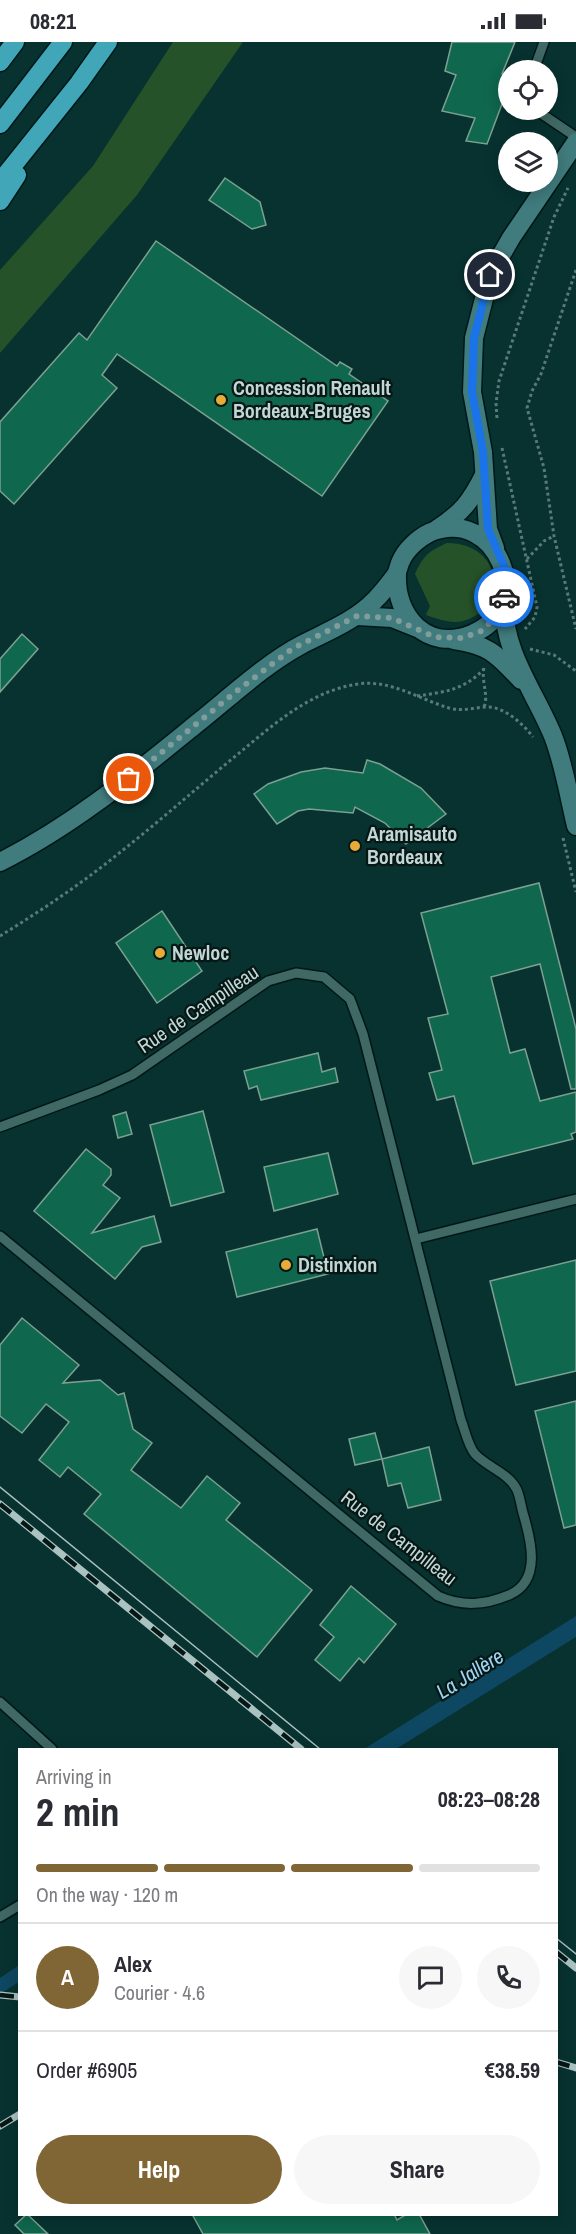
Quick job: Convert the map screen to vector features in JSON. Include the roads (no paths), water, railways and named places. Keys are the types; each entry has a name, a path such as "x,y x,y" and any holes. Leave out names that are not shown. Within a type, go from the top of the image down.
{"highway":[{"path":"0,62 15,42"},
{"path":"0,124 63,42"},
{"path":"0,201 108,42"},
{"path":"0,182 80,84"}],"main road":[{"path":"569,828 554,740 531,690 502,648 507,584 504,566 495,550 488,529 485,473 472,392 474,338 490,275 511,238 576,142"},
{"path":"418,628 407,617 400,604 396,589 399,564 409,548 421,537 454,518 465,507 472,499 485,473"},
{"path":"433,531 450,528 467,530 483,538 495,550"},
{"path":"0,862 57,830 111,794 292,649 357,616 375,600 397,574"},
{"path":"444,639 463,638 481,631 495,618 504,601"},
{"path":"357,616 392,618 435,637 502,648"}],"lane":[{"path":"538,60 544,42"},
{"path":"551,120 576,137"},
{"name":"Rue de Campilleau","path":"0,1127 99,1090 132,1075 268,981 296,973 324,976 350,999 363,1035 460,1420 474,1453 501,1473 517,1489 531,1540 531,1571 518,1591 495,1601 476,1604 452,1602 438,1596 0,1236"},
{"path":"416,1239 576,1199"},
{"path":"0,1702 51,1748"},
{"path":"0,1917 18,1906"}],"water":[{"path":"576,1616 576,1637 398,1748 366,1748"},
{"path":"18,1966 18,1983 0,1994 0,1978"}],"tram line":[{"path":"0,1487 319,1748"},
{"path":"558,1940 576,1954"}],"railway":[{"path":"0,1504 300,1748"},
{"path":"558,1954 576,1968"},
{"path":"0,1995 18,1997"},
{"path":"558,2063 576,2068"},
{"path":"0,2126 18,2115"}],"place":[{"name":"Concession Renault Bordeaux-Bruges","path":"221,400"},
{"name":"Aramisauto Bordeaux","path":"355,846"},
{"name":"Newloc","path":"160,953"},
{"name":"Distinxion","path":"286,1265"}],"water label":[{"name":"La Jallère","path":"470,1674"}]}
